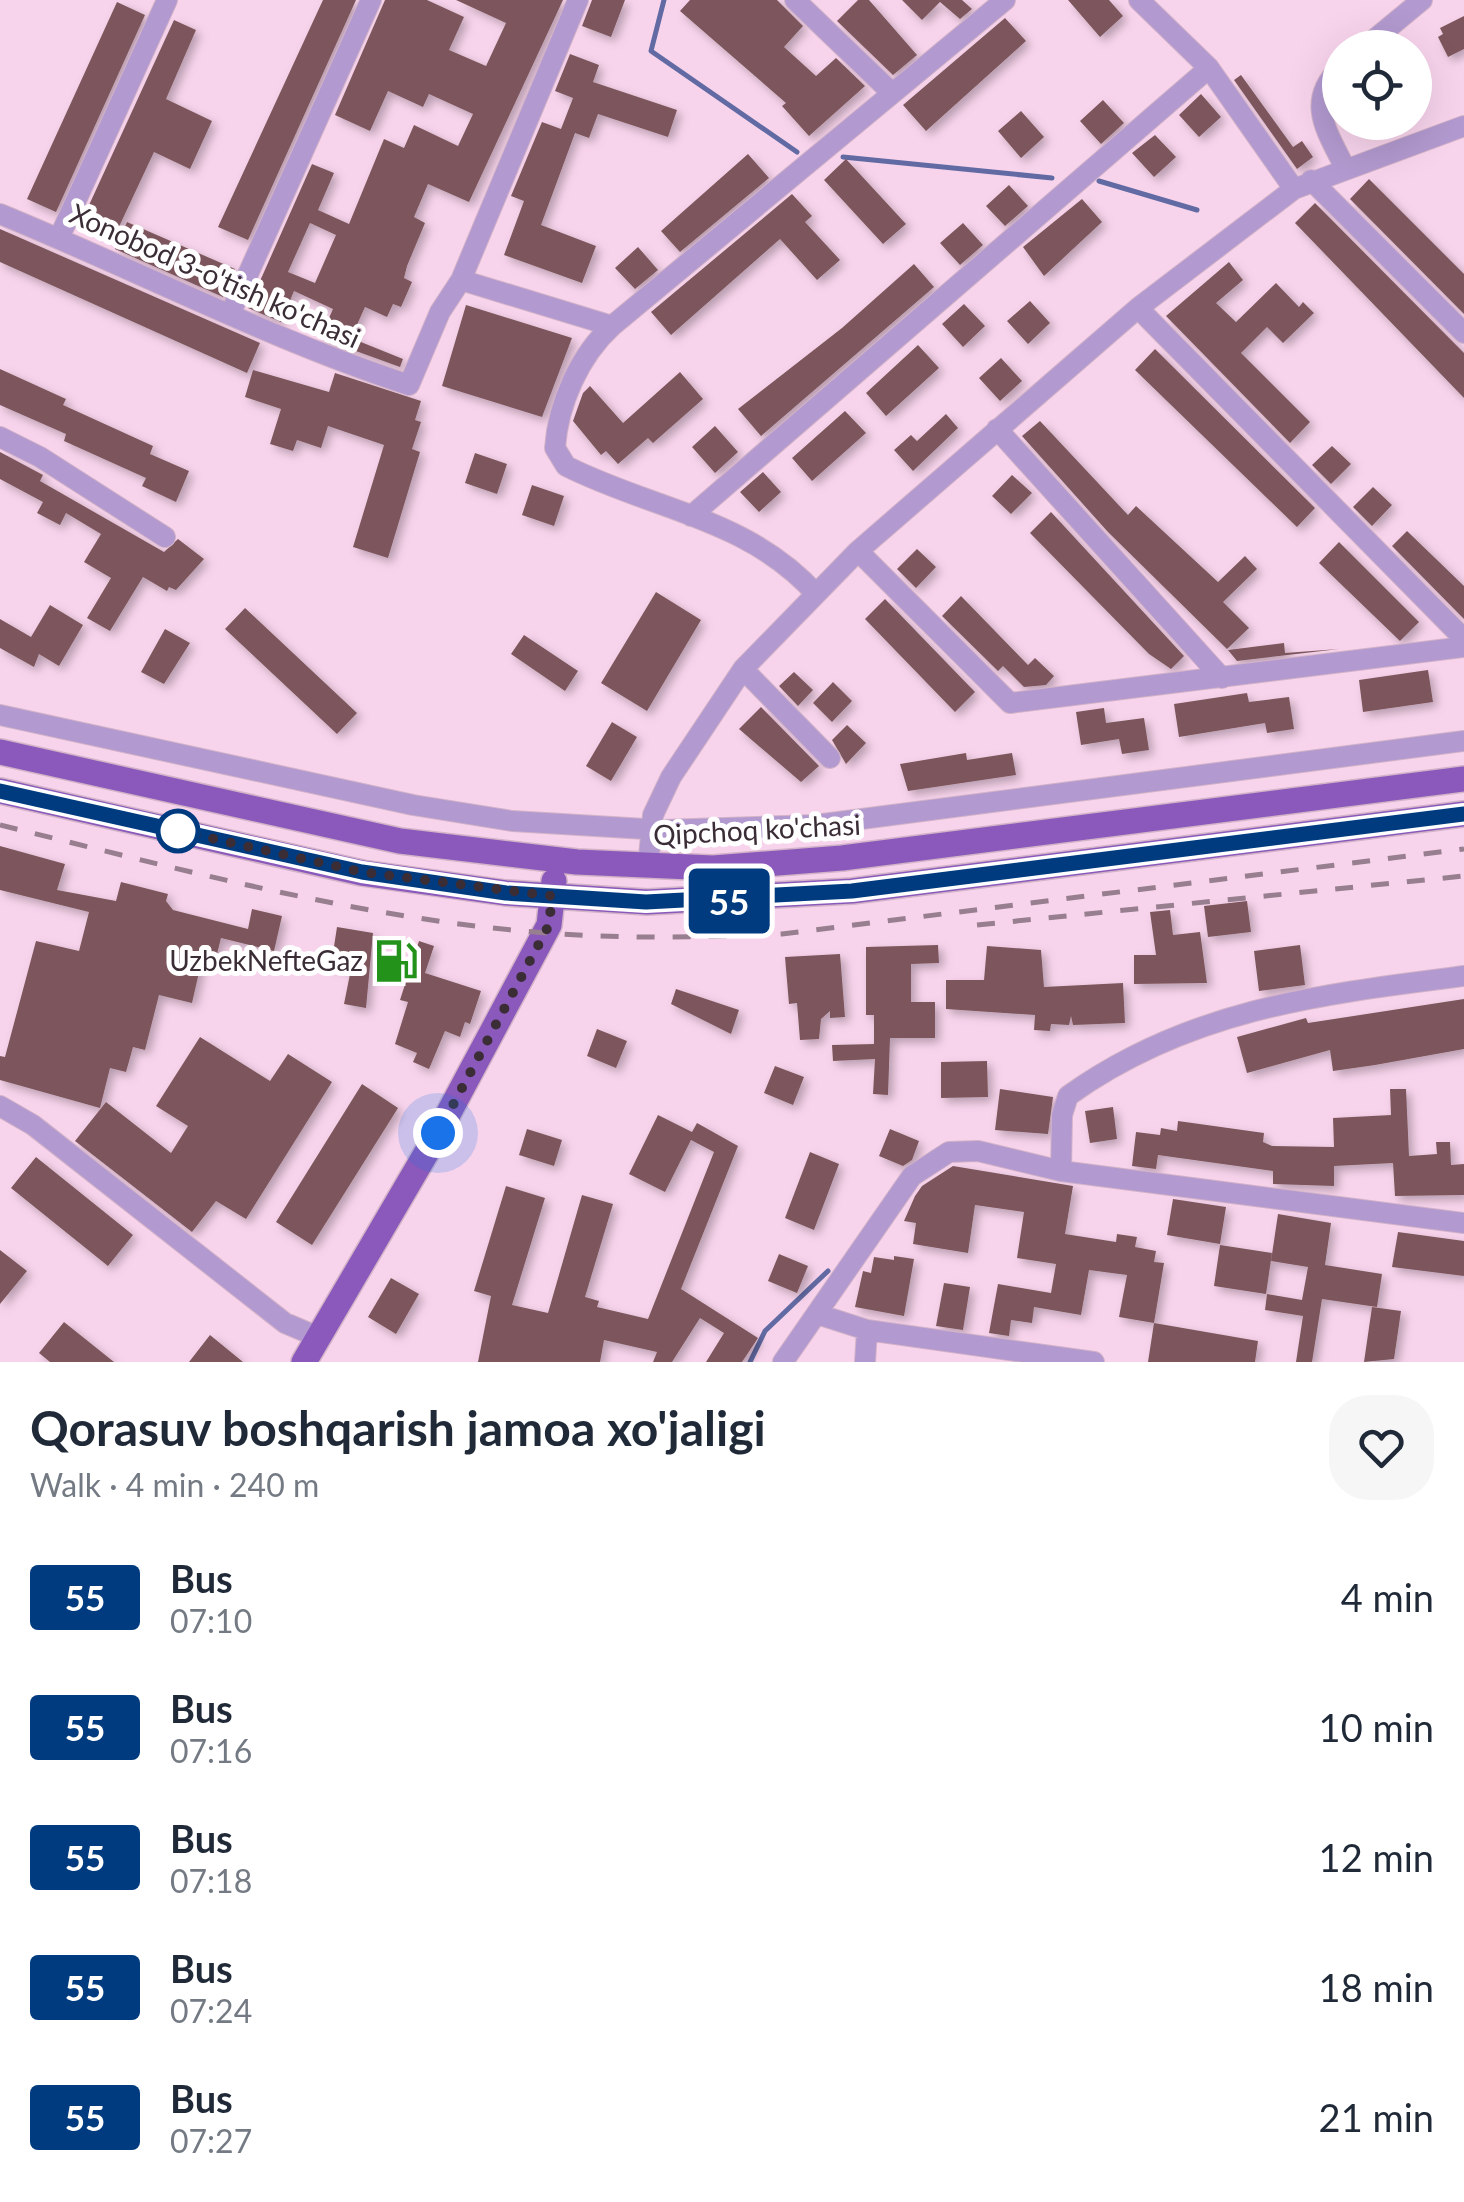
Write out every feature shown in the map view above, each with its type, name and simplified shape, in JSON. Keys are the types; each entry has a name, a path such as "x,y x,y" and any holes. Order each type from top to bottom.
{"main road":[{"name":"Qipchoq ko'chasi","path":"0,752 400,841 556,860 713,868 842,858 1464,779"},
{"path":"0,791 362,872 552,896 646,902 852,891 1464,814"},
{"path":"304,1362 549,925 556,860"},
{"path":"646,902 648,866"}],"street":[{"path":"58,238 167,0"},
{"path":"231,312 370,0"},
{"path":"578,0 461,280 612,326"},
{"path":"795,0 892,93"},
{"path":"816,594 773,552 577,471 558,458 556,438 566,400 589,347 612,326 1006,0"},
{"path":"1139,0 1209,68 1302,184 1464,333"},
{"path":"1388,0 1388,28"},
{"path":"1386,30 1422,0"},
{"path":"692,516 1209,68"},
{"path":"1322,92 1318,108 1322,117"},
{"path":"648,866 653,815 672,777 742,669 858,551 1138,308 1302,184 1464,126"},
{"path":"1332,140 1344,168"},
{"name":"Xonobod 3-o'tish ko'chasi","path":"0,214 231,312 316,355 409,385 440,312 461,280"},
{"path":"1138,308 1464,639"},
{"path":"998,430 1222,678"},
{"path":"0,437 40,457 164,537"},
{"path":"858,551 1010,703 1464,647"},
{"path":"742,669 830,758"},
{"path":"0,715 380,800 512,821 651,830 815,824 1464,741"},
{"path":"1061,1170 1062,1115 1068,1096 1158,1042 1299,997 1464,976"},
{"path":"0,1106 32,1125 285,1323 318,1337"},
{"path":"784,1362 912,1176 949,1152 978,1151 1061,1170 1464,1223"},
{"path":"817,1314 867,1330 1094,1362"},
{"path":"865,1362 867,1330"}],"building":[{"path":"323,0 356,0 248,240 218,227"},
{"path":"385,0 427,0 464,17 449,50 486,66 506,23 456,0 563,0 469,202 428,184 414,217 425,223 407,266 404,278 412,282 401,307 393,304 387,317 365,307 351,338 403,359 400,367 320,338 333,309 294,291 281,322 248,308 312,164 334,173 318,210 349,224 384,139 404,148 414,125 458,146 473,114 429,94 423,107 388,91 370,131 335,115","holes":["310,223 336,235 315,283 288,272"]},
{"path":"592,0 625,0 611,37 582,26"},
{"path":"690,0 777,0 803,26 784,47 816,76 836,58 865,86 809,136 782,106 786,103 680,11"},
{"path":"858,0 869,0 917,55 893,75 837,21"},
{"path":"902,0 962,0 972,9 960,19 940,2 922,20"},
{"path":"1068,0 1109,0 1123,16 1100,37"},
{"path":"117,2 145,15 56,212 27,199"},
{"path":"1464,16 1464,49 1448,57 1438,37 1443,34 1440,28"},
{"path":"1005,18 1026,41 926,131 903,105"},
{"path":"174,20 196,30 166,99 212,121 190,169 154,152 117,231 84,216"},
{"path":"570,54 599,65 593,82 677,110 668,137 598,114 589,138 575,133 541,225 596,246 582,283 504,255 524,201 511,196 542,122 561,129 573,98 555,91"},
{"path":"1241,75 1293,147 1302,141 1313,157 1297,169 1234,80"},
{"path":"1201,94 1221,117 1199,137 1179,115"},
{"path":"1103,100 1124,123 1101,144 1080,121"},
{"path":"1021,111 1044,137 1021,158 998,131"},
{"path":"1155,135 1176,157 1154,177 1132,153"},
{"path":"748,154 769,178 680,252 661,231"},
{"path":"846,159 906,224 883,244 824,180"},
{"path":"1369,179 1464,274 1464,314 1350,199"},
{"path":"1009,185 1028,206 1005,226 986,206"},
{"path":"792,194 812,216 805,222 840,260 817,280 780,239 671,335 651,312"},
{"path":"1082,199 1102,222 1044,276 1023,247"},
{"path":"1315,203 1464,353 1464,398 1295,223"},
{"path":"127,222 235,269 223,297 115,249"},
{"path":"963,223 983,245 960,265 940,243"},
{"path":"0,229 260,343 247,373 0,262"},
{"path":"638,247 658,270 635,289 615,268"},
{"path":"1229,262 1243,280 1216,303 1236,322 1276,283 1299,307 1303,302 1314,313 1283,343 1267,327 1241,353 1310,422 1290,443 1166,316"},
{"path":"914,264 934,287 761,436 738,409 842,328"},
{"path":"1030,301 1050,323 1028,344 1007,321"},
{"path":"964,304 985,326 963,347 942,324"},
{"path":"466,305 572,338 542,417 442,386"},
{"path":"918,345 939,368 886,416 866,393"},
{"path":"1155,349 1315,508 1297,527 1135,370"},
{"path":"1001,358 1022,381 1000,401 979,378"},
{"path":"0,369 66,399 63,405 153,446 150,454 189,471 176,502 142,486 146,478 64,441 66,434 0,405"},
{"path":"253,370 329,392 335,373 421,401 415,420 421,422 412,449 420,452 388,558 353,547 384,445 328,426 321,448 297,440 293,451 270,444 281,409 245,397"},
{"path":"680,372 703,399 653,443 648,438 618,464 606,451 601,455 573,421 583,393 590,386 623,423"},
{"path":"845,411 866,433 812,481 792,458"},
{"path":"946,414 958,428 913,471 894,450 911,435 917,441"},
{"path":"1040,421 1128,515 1136,506 1218,582 1245,556 1257,569 1223,602 1249,628 1227,649 1108,532 1022,436"},
{"path":"715,426 738,452 715,473 692,447"},
{"path":"1332,446 1351,464 1331,484 1312,465"},
{"path":"0,452 43,475 40,481 164,552 178,539 204,559 176,590 169,587 167,591 143,577 110,631 87,618 111,578 84,562 101,534 66,513 60,525 37,513 43,502 0,479"},
{"path":"475,453 507,464 497,494 465,483"},
{"path":"763,472 781,492 759,512 740,492"},
{"path":"1012,475 1032,493 1011,514 992,496"},
{"path":"532,485 564,496 554,526 522,515"},
{"path":"1373,487 1392,505 1372,526 1353,507"},
{"path":"1051,512 1184,656 1171,669 1149,654 1030,533"},
{"path":"1407,531 1464,586 1464,619 1392,546"},
{"path":"1339,542 1419,622 1400,641 1319,563"},
{"path":"917,549 936,567 916,588 897,569"},
{"path":"656,592 701,620 647,711 601,683"},
{"path":"961,596 1028,665 1035,658 1054,676 1046,685 1024,687 1003,666 998,671 942,616"},
{"path":"885,599 975,692 955,712 865,619"},
{"path":"50,605 83,625 59,666 39,654 34,667 0,648 0,619 31,637"},
{"path":"245,608 357,713 337,734 225,629"},
{"path":"165,629 190,643 164,684 141,672"},
{"path":"524,635 578,671 565,691 511,654"},
{"path":"1284,643 1285,653 1339,649 1237,661 1228,650"},
{"path":"1428,670 1433,702 1363,712 1359,680"},
{"path":"794,672 813,690 798,706 779,686"},
{"path":"833,682 852,701 832,722 813,703"},
{"path":"1247,693 1249,702 1289,697 1294,729 1267,733 1265,723 1179,737 1174,704"},
{"path":"761,707 819,766 801,782 739,729"},
{"path":"1104,708 1106,723 1144,718 1149,750 1122,754 1119,739 1081,745 1076,712"},
{"path":"612,722 637,737 611,781 586,766"},
{"path":"847,725 866,743 846,764 832,740"},
{"path":"966,753 967,760 1012,753 1016,775 908,791 900,764"},
{"path":"0,846 65,864 57,890 116,901 121,882 168,894 166,901 173,910 248,929 252,909 282,916 274,951 221,938 215,962 202,959 192,1003 159,995 145,1050 133,1047 126,1072 110,1068 100,1108 0,1080 0,1056 5,1057 36,941 79,951 89,912 0,890"},
{"path":"1247,901 1251,932 1208,937 1204,906"},
{"path":"1170,910 1173,935 1200,932 1207,983 1134,984 1134,955 1156,955 1150,912"},
{"path":"337,927 373,933 366,1008 344,1004 351,969 331,966"},
{"path":"419,941 434,946 425,973 481,991 470,1024 465,1022 460,1037 445,1031 429,1069 413,1062 417,1053 395,1044 408,1002 400,1000"},
{"path":"938,945 939,963 911,964 911,1002 935,1002 935,1038 890,1038 888,1095 873,1094 875,1059 833,1061 832,1045 874,1044 874,1015 866,1015 866,947"},
{"path":"1300,945 1305,985 1259,991 1254,951"},
{"path":"987,946 1041,950 1044,987 1123,983 1125,1023 1073,1025 1071,1016 1069,1025 1051,1024 1050,1031 1034,1030 1035,1015 946,1009 946,980 984,980"},
{"path":"840,954 845,1017 830,1018 830,1011 821,1019 819,1039 800,1040 797,1003 789,1004 785,957"},
{"path":"676,989 739,1010 731,1034 671,1004"},
{"path":"1464,999 1464,1049 1375,1065 1333,1071 1330,1050 1247,1073 1237,1037 1306,1018 1308,1023"},
{"path":"597,1029 627,1041 616,1068 587,1056"},
{"path":"200,1037 270,1081 288,1054 332,1082 246,1219 216,1201 192,1232 75,1141 106,1102 171,1153 188,1126 156,1106"},
{"path":"987,1061 988,1097 941,1098 941,1062"},
{"path":"775,1066 804,1077 793,1105 764,1093"},
{"path":"362,1084 398,1108 312,1245 276,1222"},
{"path":"1000,1089 1053,1097 1048,1134 995,1130"},
{"path":"1390,1089 1406,1089 1409,1156 1437,1154 1436,1142 1450,1142 1451,1165 1464,1164 1464,1195 1395,1196 1393,1163 1334,1166 1334,1186 1273,1184 1273,1171 1158,1155 1156,1169 1132,1166 1136,1132 1160,1135 1161,1128 1177,1131 1178,1121 1264,1133 1263,1142 1272,1146 1334,1147 1333,1118 1391,1115"},
{"path":"1113,1107 1117,1139 1090,1143 1085,1111"},
{"path":"658,1115 692,1132 697,1123 738,1146 681,1289 758,1338 742,1362 706,1362 724,1333 700,1318 672,1362 653,1362 657,1352 604,1340 600,1362 478,1362 491,1296 474,1291 506,1186 545,1198 512,1305 548,1313 582,1195 613,1204 585,1297 599,1301 597,1307 648,1319 714,1152 691,1140 665,1192 629,1174"},
{"path":"527,1129 562,1140 554,1166 519,1155"},
{"path":"890,1129 919,1141 912,1160 903,1166 879,1156"},
{"path":"810,1152 839,1164 814,1230 785,1218"},
{"path":"36,1157 133,1235 108,1266 11,1188"},
{"path":"953,1166 1073,1186 1065,1234 1116,1242 1117,1234 1137,1237 1135,1247 1156,1251 1154,1262 1164,1263 1154,1323 1119,1317 1127,1275 1089,1270 1081,1315 1034,1307 1032,1323 1011,1320 1009,1336 989,1333 998,1284 1051,1293 1056,1264 1017,1258 1024,1212 975,1205 968,1253 913,1244 916,1223 904,1221 915,1196 922,1186"},
{"path":"1173,1199 1226,1207 1220,1244 1167,1235"},
{"path":"1278,1214 1331,1223 1325,1265 1382,1274 1377,1307 1322,1299 1312,1362 1296,1362 1303,1316 1265,1310 1267,1294 1302,1300 1308,1267 1271,1261"},
{"path":"1398,1232 1464,1241 1464,1276 1392,1267"},
{"path":"1220,1245 1272,1253 1266,1294 1214,1286"},
{"path":"0,1250 27,1271 0,1304"},
{"path":"779,1254 808,1266 797,1293 768,1281"},
{"path":"894,1256 914,1259 904,1316 855,1307 863,1271 871,1273 874,1257 894,1260"},
{"path":"391,1278 419,1294 396,1334 368,1317"},
{"path":"944,1283 970,1287 963,1330 936,1326"},
{"path":"1372,1307 1401,1311 1394,1359 1364,1362"},
{"path":"64,1322 114,1362 50,1362 39,1353"},
{"path":"1154,1323 1258,1341 1255,1362 1148,1362"},
{"path":"210,1335 243,1362 189,1362"}],"waterway":[{"path":"664,0 651,51 797,152"},
{"path":"843,157 1052,178"},
{"path":"1099,181 1197,210"},
{"path":"750,1362 765,1331 828,1271"}],"railway":[{"path":"0,825 349,906 490,928 644,937 782,934 1464,849"},
{"path":"977,925 1464,876"}],"bus line":[{"name":"55","path":"0,791 362,872 506,893 646,902 716,902 852,891 1464,814"}],"place":[{"name":"UzbekNefteGaz","path":"396,961"}],"route":[{"path":"178,831 362,872 552,896 549,925 438,1133"}]}
